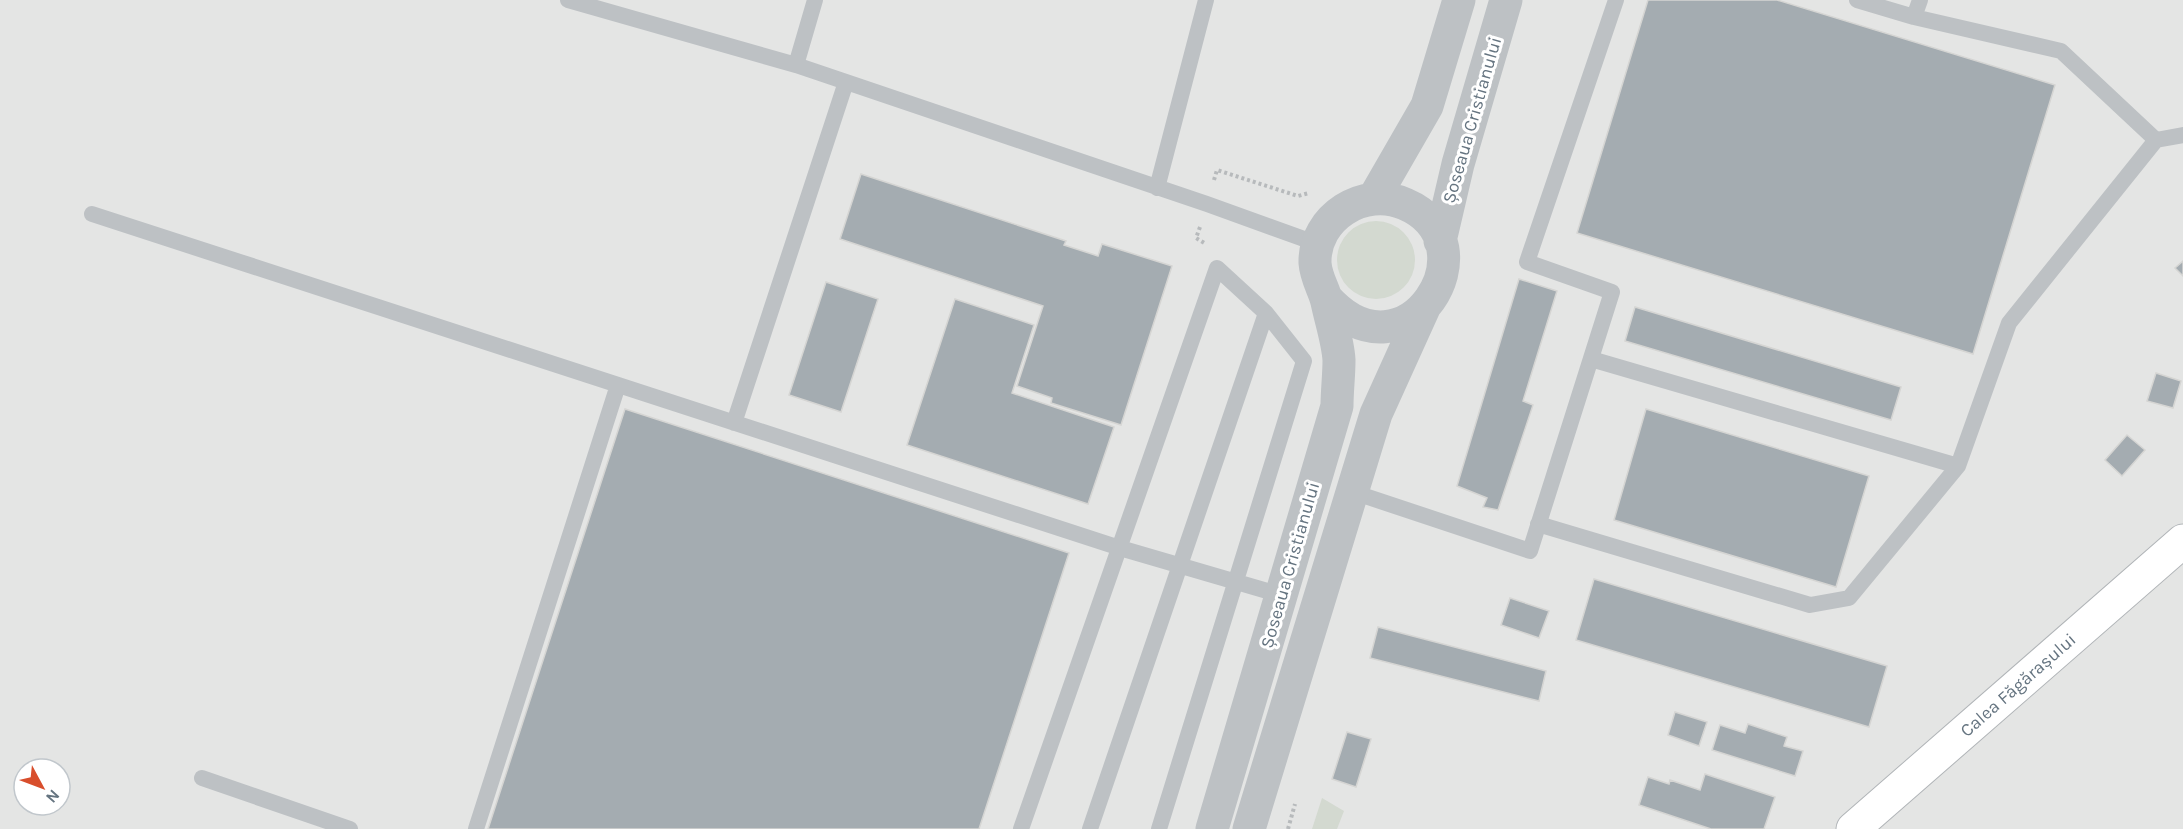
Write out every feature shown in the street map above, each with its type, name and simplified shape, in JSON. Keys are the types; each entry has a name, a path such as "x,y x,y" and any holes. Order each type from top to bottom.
{"main road":[{"name":"Calea Făgărașului","path":"1853,829 2183,541"}],"street":[{"path":"1374,198 1427,106 1459,0"},
{"name":"Șoseaua Cristianului","path":"1440,241 1458,164 1506,0"},
{"name":"Șoseaua Cristianului","path":"1212,829 1336,406 1339,358 1326,298 1318,281 1315,262 1318,244 1326,226 1339,212 1356,202 1374,198 1395,200 1415,208 1430,222 1440,241 1443,259 1442,277 1435,294 1424,308 1376,414 1249,829"},
{"name":"Șoseaua Cristianului","path":"1326,298 1339,312 1354,322 1372,326 1391,325 1409,319 1424,308"}],"lane":[{"path":"568,0 796,65 1318,244"},
{"path":"796,65 815,0"},
{"path":"1157,188 1206,0"},
{"path":"1353,492 1530,551 1611,292 1527,262 1616,0"},
{"path":"1857,0 1914,17 2061,51 2156,140"},
{"path":"1914,17 1920,0"},
{"path":"734,423 846,82"},
{"path":"1538,524 1810,605 1849,598 1958,466 2009,323 2156,140 2183,135"},
{"path":"92,214 1178,567 1281,595"},
{"path":"1021,829 1217,268 1266,313 1304,361 1159,829"},
{"path":"1090,829 1266,313"},
{"path":"1591,359 1958,466"},
{"path":"476,829 618,385"},
{"path":"202,778 351,829"}],"shaded area":[{"path":"0,0 2183,0 2183,829 0,829"},
{"path":"1376,221 1391,224 1404,232 1412,245 1415,260 1412,275 1404,288 1391,296 1376,299 1361,296 1348,288 1340,275 1337,260 1340,245 1348,232 1361,224"},
{"path":"1322,798 1344,811 1337,829 1312,829"}],"building":[{"path":"1648,0 1777,0 2055,85 1973,354 1577,233"},
{"path":"861,174 1066,241 1064,245 1098,256 1102,244 1172,266 1121,425 1051,403 1052,398 1017,386 1043,306 840,239"},
{"path":"2183,261 2183,276 2175,268"},
{"path":"1519,279 1557,291 1523,401 1533,405 1498,510 1483,507 1487,498 1457,486"},
{"path":"826,282 878,299 841,412 789,395"},
{"path":"955,299 1034,325 1012,393 1114,427 1088,504 907,445"},
{"path":"1635,307 1901,387 1891,420 1625,341"},
{"path":"2156,373 2181,381 2173,408 2147,401"},
{"path":"625,409 1069,553 979,829 488,829"},
{"path":"1646,409 1869,476 1836,587 1614,520"},
{"path":"2127,435 2145,450 2122,476 2105,460"},
{"path":"1594,579 1887,666 1869,727 1576,640"},
{"path":"1510,598 1549,611 1539,638 1501,625"},
{"path":"1378,627 1546,671 1539,701 1370,658"},
{"path":"1675,712 1707,722 1699,746 1668,735"},
{"path":"1748,724 1787,737 1784,746 1803,751 1795,776 1712,750 1720,725 1745,733"},
{"path":"1347,732 1371,739 1356,787 1332,779"},
{"path":"1705,774 1775,797 1764,829 1711,829 1639,805 1648,777 1669,784 1670,780 1700,790"}]}
